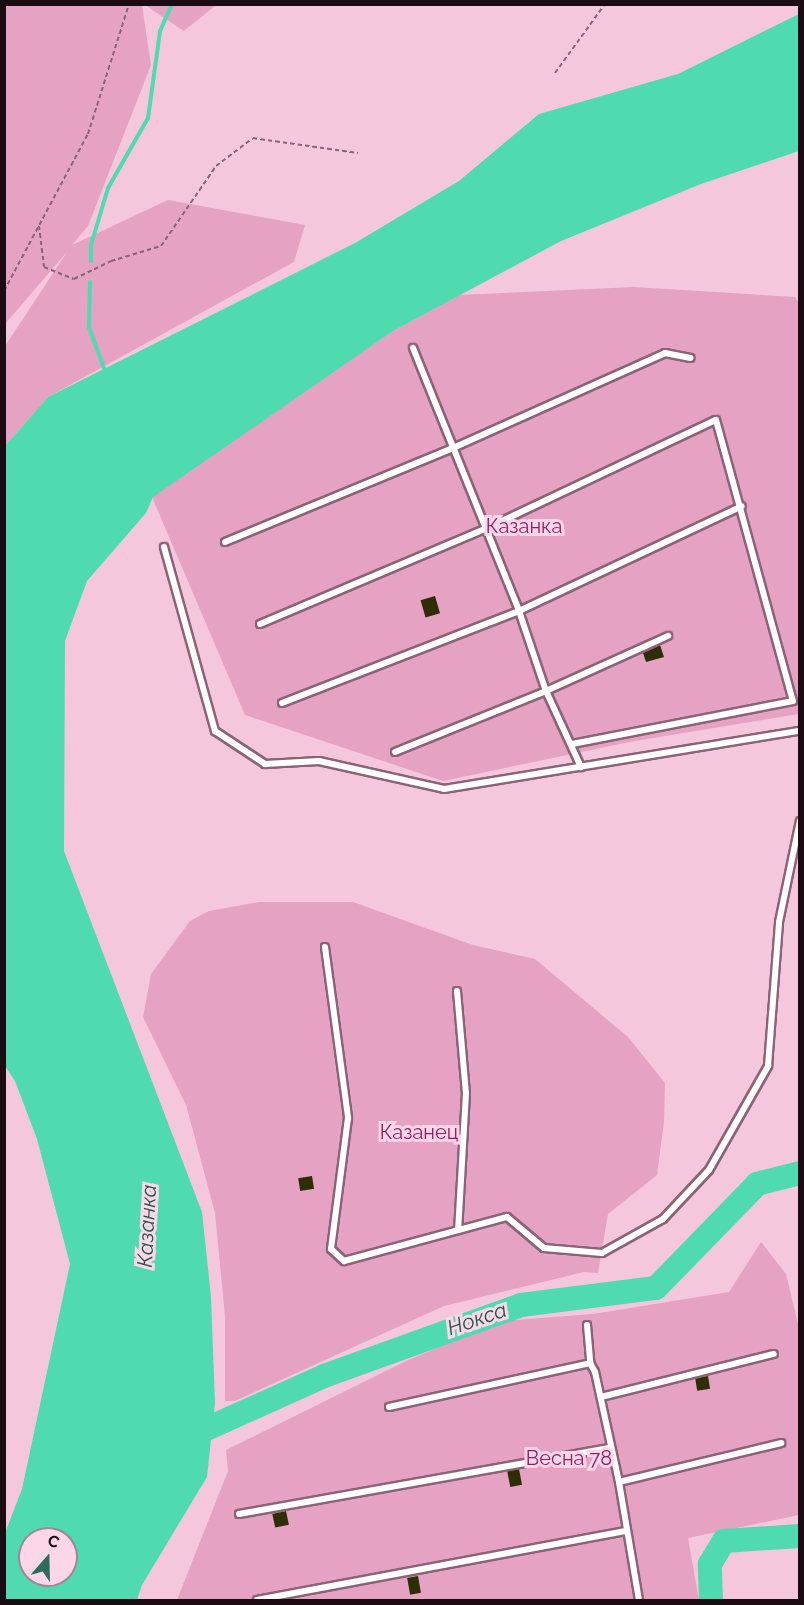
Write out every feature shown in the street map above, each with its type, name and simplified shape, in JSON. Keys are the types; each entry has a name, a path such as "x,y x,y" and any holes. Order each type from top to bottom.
{"lane":[{"path":"413,348 519,611 546,691 581,766"},
{"path":"225,542 453,448 665,353 692,358"},
{"path":"260,624 485,528 716,420 742,506 793,701 572,744"},
{"path":"282,703 519,611 742,506"},
{"path":"164,547 215,731 265,764 319,761 444,789 800,731"},
{"path":"395,752 546,691 668,636"},
{"path":"325,946 348,1118 331,1249 344,1261 507,1216 544,1248 602,1253 663,1219 709,1170 768,1066 778,922 800,821"},
{"path":"457,991 466,1093 458,1230"},
{"path":"587,1325 590,1363 601,1397 609,1448 619,1482 639,1600"},
{"path":"601,1397 774,1354"},
{"path":"389,1407 590,1363"},
{"path":"619,1482 781,1443"},
{"path":"239,1514 609,1448"},
{"path":"257,1600 627,1531"}],"path":[{"path":"4,291 88,134 129,4"},
{"path":"555,73 605,4"},
{"path":"39,226 44,267 74,279 111,261 162,246 216,166 253,138 358,153"}],"green space":[{"path":"216,4 184,31 145,5"},
{"path":"5,5 142,5 151,65 88,226 72,245 168,200 305,225 294,262 48,397 5,446 5,346 67,252 5,324"},
{"name":"Казанка","path":"634,287 795,297 800,304 799,714 629,742 443,781 245,715 152,497 393,331 460,295"},
{"name":"Казанец","path":"259,902 353,902 473,945 535,959 628,1037 665,1083 664,1122 657,1175 608,1214 598,1273 584,1272 444,1306 235,1401 225,1401 225,1316 215,1213 186,1105 143,1017 151,974 190,921 209,911"},
{"name":"Весна 78","path":"761,1242 786,1274 799,1328 799,1515 688,1538 699,1600 177,1600 228,1471 226,1450 406,1361 502,1321 593,1314 729,1292"}],"water":[{"name":"Казанка","path":"799,14 799,151 701,184 561,241 393,331 153,497 146,513 87,581 65,641 64,851 202,1212 211,1297 215,1403 207,1477 142,1585 137,1600 5,1600 5,1533 22,1489 70,1264 37,1139 15,1081 5,1066 5,446 48,397 355,243 459,181 539,114 678,74"}],"building":[{"path":"435,596 440,613 426,617 421,600"},
{"path":"660,645 664,657 646,662 643,653"},
{"path":"312,1176 314,1189 300,1191 298,1178"},
{"path":"708,1376 710,1389 697,1391 695,1378"},
{"path":"519,1469 522,1485 510,1487 507,1471"},
{"path":"286,1511 289,1525 275,1528 272,1514"},
{"path":"418,1576 421,1593 410,1595 407,1578"}],"waterway":[{"path":"91,261 91,245 108,188 148,118 160,31 172,4"},
{"path":"90,282 89,327 105,371"},
{"name":"Нокса","path":"184,1439 324,1376 521,1305 656,1288 757,1184 800,1173"},
{"name":"Нокса","path":"711,1600 710,1564 724,1541 800,1536"}]}
